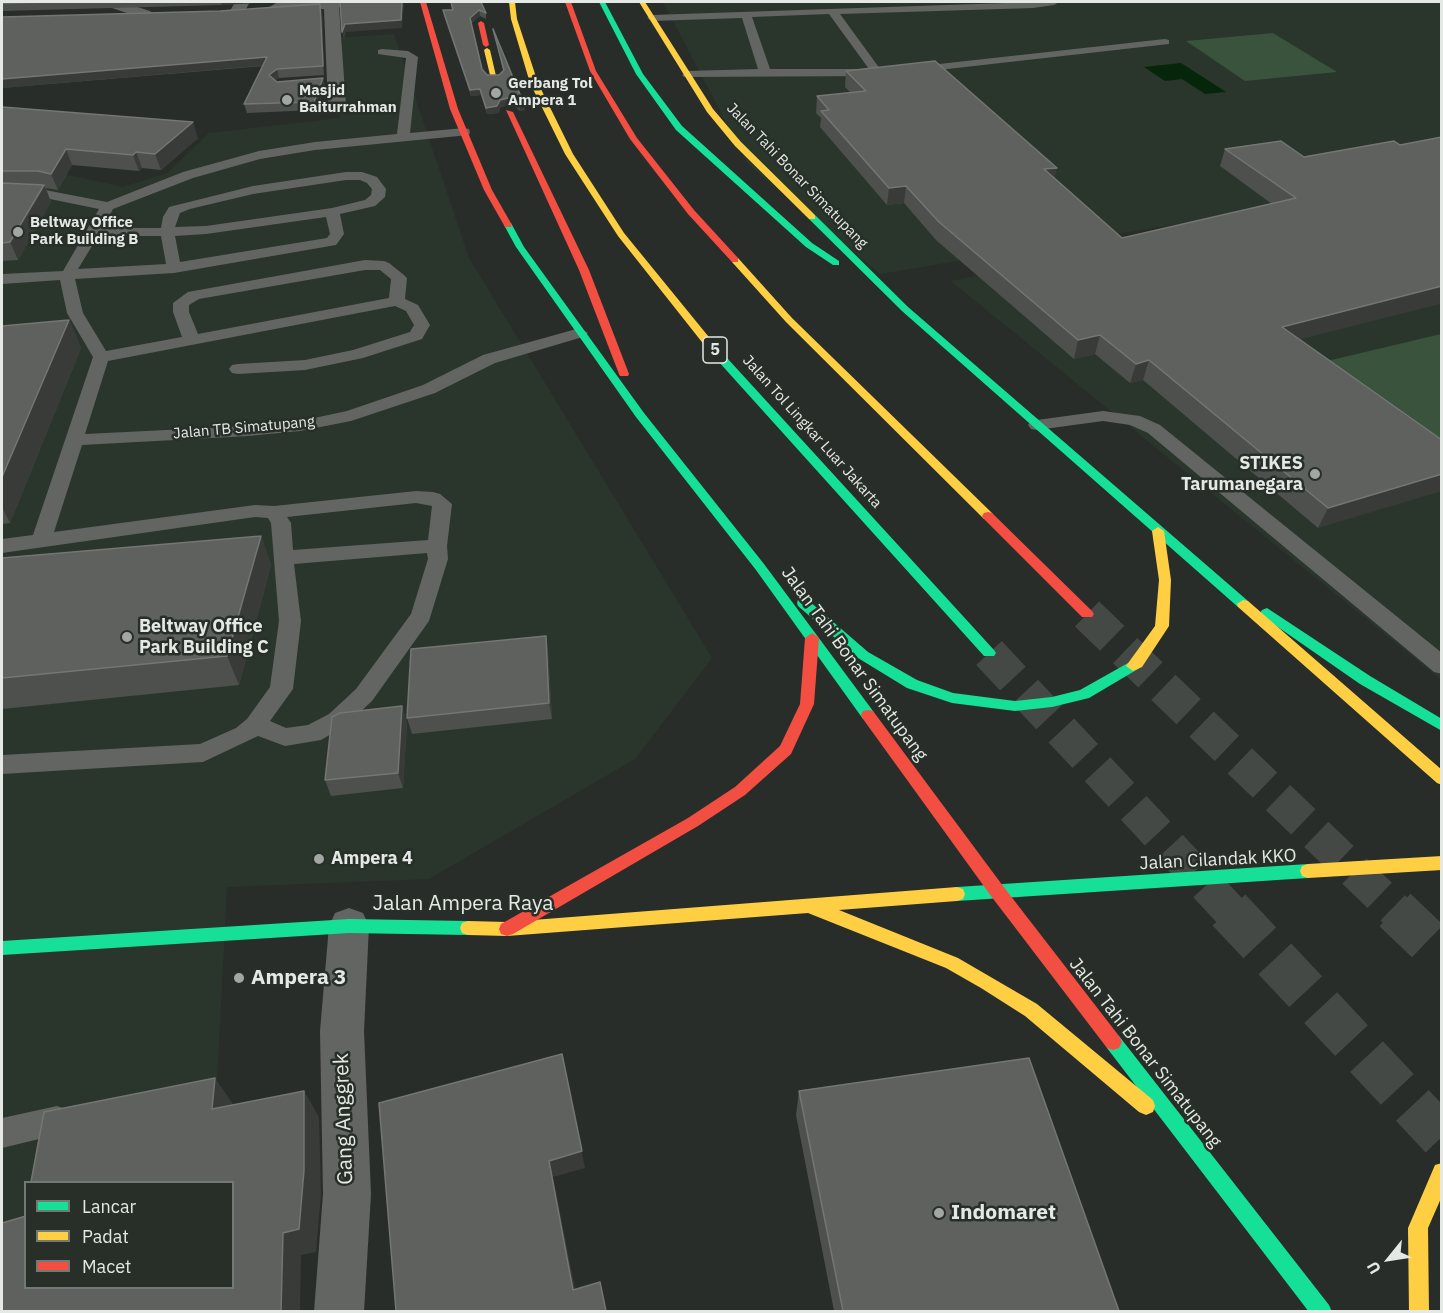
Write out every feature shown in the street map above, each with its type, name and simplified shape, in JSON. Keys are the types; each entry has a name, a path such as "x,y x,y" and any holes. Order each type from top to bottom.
{"main road":[{"name":"Jalan Tahi Bonar Simatupang","path":"423,2 454,109 488,190 520,248 640,415 760,567 997,891 1195,1148 1306,1306"},
{"name":"Jalan Tol Lingkar Luar Jakarta","path":"512,2 514,19 534,82 569,154 621,234 709,344 990,653"},
{"path":"568,2 593,71 634,139 691,212 796,328 1087,614"},
{"path":"602,2 640,74 665,111 697,146 809,245 905,309"},
{"name":"Jalan Tahi Bonar Simatupang","path":"642,2 710,110 738,144 905,309 1442,779"},
{"path":"480,16 494,75"},
{"path":"509,112 584,270 640,415"},
{"path":"760,567 863,655 912,684 952,698 1015,706 1052,702 1084,694 1137,664 1162,626 1165,580 1158,531"},
{"path":"1206,572 1365,680 1442,726"},
{"path":"507,929 693,822 740,790 786,750 807,704 812,638"},
{"name":"Jalan Cilandak KKO","path":"997,891 1442,863"},
{"name":"Jalan Ampera Raya","path":"2,948 349,926 507,929 997,891"},
{"path":"810,906 952,963 987,982 1031,1010 1195,1148"},
{"path":"1419,1311 1418,1228 1442,1172"}],"street":[{"path":"222,12 240,6 350,2"},
{"path":"331,3 330,80 337,106"},
{"path":"104,8 151,14"},
{"name":"Gang Anggrek","path":"339,1311 347,1194 342,1031 349,926"}],"lane":[{"path":"652,18 1033,5 1054,2"},
{"path":"832,11 889,72"},
{"path":"746,15 765,72"},
{"path":"688,75 765,72 889,72 1165,42"},
{"path":"382,52 408,54 412,57 403,137"},
{"path":"174,268 167,232 174,210 202,201 248,175 315,146 464,132"},
{"path":"2,193 45,194 108,206 188,175 362,176 372,180 379,189 378,197 370,203 332,212 206,230 93,232"},
{"path":"41,541 101,357 75,313 67,276 108,206"},
{"path":"2,279 174,268 331,242 337,234 332,212"},
{"path":"192,341 181,312 182,303 194,295 219,289 365,265 384,266 399,278 397,301"},
{"path":"101,357 397,301 412,308 422,325 416,335 357,354 305,365 238,369"},
{"name":"Jalan TB Simatupang","path":"74,440 258,430 300,426 351,416 429,389 489,359 580,333"},
{"path":"1037,425 1104,416 1134,420 1154,429 1442,666"},
{"path":"2,546 255,512 416,497 433,498 442,504 437,546 438,559 421,616 364,695 337,720 313,734 285,736 255,725"},
{"path":"2,765 203,753 244,734 255,725 281,689 290,621 281,523 274,512"},
{"path":"283,558 437,546"},
{"path":"2,1133 57,1121"}],"shaded area":[{"path":"663,2 1441,2 1441,680 951,281 1312,208 1182,223 880,274 748,164"},
{"path":"1273,33 1337,72 1245,81 1186,41"},
{"path":"394,34 469,258 712,658 635,759 429,879 227,887 212,1181 24,1181 25,1289 2,1311 2,168 37,168 123,187 167,173 209,133 340,118 334,38"},
{"path":"1181,63 1226,92 1205,94 1182,79 1165,81 1144,67"},
{"path":"1441,334 1441,448 1323,362"}],"building":[{"path":"2,2 57,2 2,3"},
{"path":"340,2 402,2 401,20 345,24 342,32"},
{"path":"451,2 481,2 486,13 479,10 470,18 482,69 487,75 499,75 504,70 493,29 524,104 508,98 500,100 497,106 486,108 480,89 470,90 443,10 453,10"},
{"path":"320,4 323,66 277,69 269,75 277,82 323,78 314,102 244,104 267,57 2,79 2,17 220,11"},
{"path":"935,61 1057,168 1044,169 1122,238 1296,198 1225,149 1281,141 1304,157 1394,141 1400,145 1442,137 1442,286 1282,327 1442,440 1442,474 1328,508 1149,360 1136,364 1100,335 1078,340 939,222 906,186 889,188 821,111 829,110 817,96 866,91 846,71"},
{"path":"2,107 193,122 155,154 136,152 133,155 66,149 51,174 38,171 2,171"},
{"path":"2,183 44,185 10,242 2,243"},
{"path":"69,320 2,477 2,326"},
{"name":"Beltway Office Park Building C","path":"261,536 227,656 2,678 2,558"},
{"path":"546,636 549,703 407,718 411,649"},
{"path":"402,706 398,773 325,780 332,717 340,713"},
{"path":"562,1054 582,1151 549,1161 573,1290 600,1282 606,1311 396,1311 379,1103"},
{"name":"Indomaret","path":"1029,1058 1119,1311 843,1311 799,1091"},
{"path":"215,1078 212,1109 304,1091 304,1170 299,1229 283,1233 281,1311 2,1311 2,1223 24,1217 24,1289 234,1289 234,1181 31,1181 44,1112"}],"tunnel":[{"path":"1087,614 1396,911"},
{"path":"989,653 1230,911"},
{"path":"1229,910 1442,1137"},
{"path":"1395,910 1442,955"}],"traffic: fast":[{"path":"602,2 640,74 679,128 809,245 836,263"},
{"path":"812,217 905,309 1243,604"},
{"path":"508,225 520,247 640,415 760,567 868,715"},
{"path":"713,349 989,653"},
{"path":"803,603 863,655 912,684 952,698 1015,706 1052,702 1084,694 1133,666"},
{"path":"1267,613 1365,680 1442,726"},
{"path":"957,894 1308,871"},
{"path":"2,948 349,926 468,928"},
{"path":"1113,1042 1322,1312"}],"traffic: slow":[{"path":"512,2 514,19 534,83 569,154 621,234 713,349"},
{"path":"642,2 710,110 738,144 812,217"},
{"path":"487,50 494,75"},
{"path":"735,260 789,320 988,516"},
{"path":"1133,666 1137,664 1162,626 1165,580 1158,531"},
{"path":"1243,604 1442,779"},
{"path":"1308,871 1442,863"},
{"path":"468,928 507,929 957,894"},
{"path":"810,906 952,963 987,982 1031,1010 1146,1106"},
{"path":"1419,1312 1418,1228 1442,1172"}],"traffic: jam":[{"path":"423,2 454,109 488,190 508,225"},
{"path":"568,2 593,71 634,139 691,212 735,260"},
{"path":"481,23 486,45"},
{"path":"509,112 584,270 624,374"},
{"path":"988,516 1087,614"},
{"path":"507,929 693,822 740,791 786,750 807,704 812,638"},
{"path":"868,715 997,891 1113,1042"}],"place":[{"name":"Gerbang Tol Ampera 1","path":"496,93"},
{"name":"Masjid Baiturrahman","path":"287,100"},
{"name":"Beltway Office Park Building B","path":"18,232"},
{"name":"STIKES Tarumanegara","path":"1315,474"},
{"name":"Beltway Office Park Building C","path":"127,637"},
{"name":"Ampera 4","path":"319,859"},
{"name":"Ampera 3","path":"239,978"},
{"name":"Indomaret","path":"939,1213"}]}
